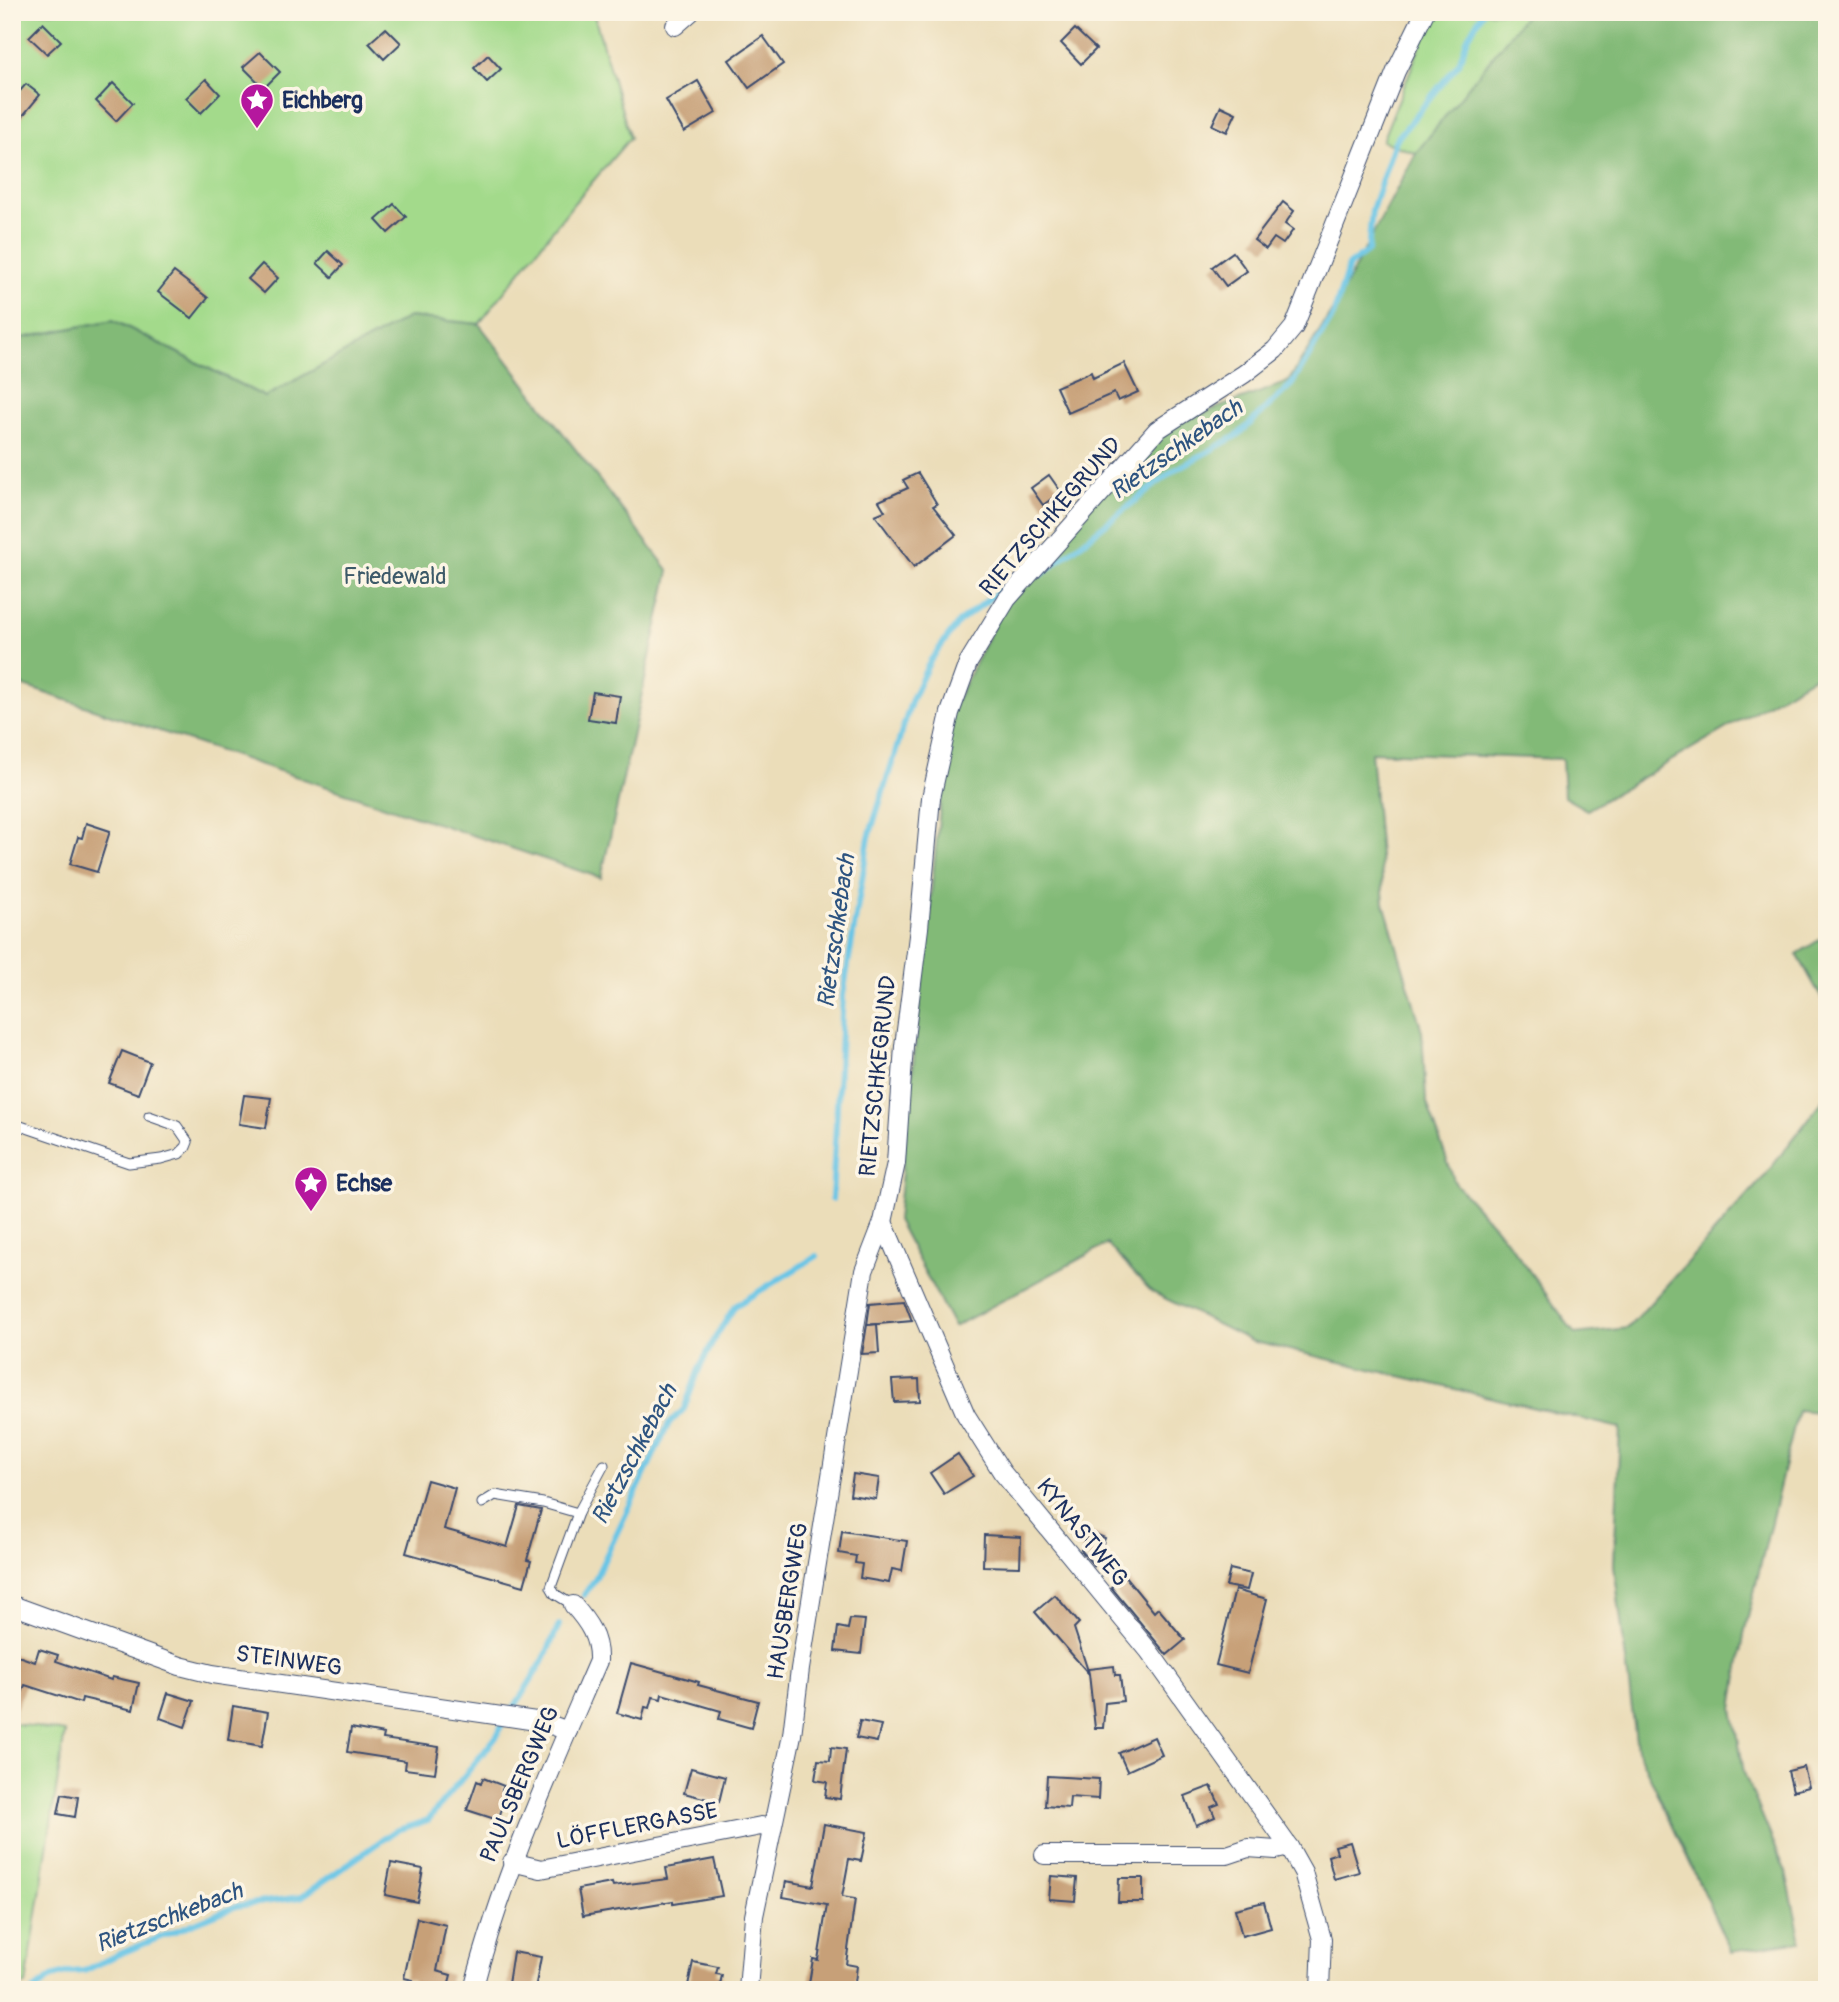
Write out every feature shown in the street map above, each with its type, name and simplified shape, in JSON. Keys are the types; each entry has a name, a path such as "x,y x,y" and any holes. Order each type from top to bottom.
{"street":[{"path":"675,26 691,12"},
{"name":"RIETZSCHKEGRUND","path":"883,1222 896,1163 904,1046 919,928 931,798 950,713 968,663 1007,598 1157,430 1244,374 1275,350 1294,327 1396,71 1425,12"},
{"name":"HAUSBERGWEG","path":"748,1990 754,1916 792,1735 800,1669 864,1271 883,1222"},
{"name":"KYNASTWEG","path":"883,1222 966,1415 1002,1472 1149,1651 1289,1847 1303,1872 1322,1939 1320,1990"},
{"name":"STEINWEG","path":"12,1605 180,1666 212,1674 543,1722 568,1731"},
{"name":"PAULSBERGWEG","path":"472,1990 488,1931 512,1862 598,1661 597,1643 587,1620 573,1605"},
{"name":"LÖFFLERGASSE","path":"512,1862 541,1869 761,1826 772,1829"},
{"path":"1044,1855 1227,1855 1248,1848 1276,1850 1289,1847"}],"lane":[{"path":"12,1123 129,1163 161,1159 178,1154 186,1147 188,1142 177,1126 149,1116"},
{"path":"573,1605 555,1594 551,1587 578,1513 604,1465"},
{"path":"482,1503 495,1495 542,1503 578,1513"}],"green space":[{"path":"12,12 593,12 630,138 575,202 479,324 409,317 265,397 113,320 12,340"},
{"path":"1434,12 1528,12 1416,153 1382,141"},
{"path":"1528,12 1827,12 1827,669 1587,810 1564,797 1562,759 1371,752 1384,903 1422,1031 1426,1100 1455,1183 1509,1243 1575,1334 1628,1328 1763,1178 1827,1095 1827,1413 1798,1410 1744,1634 1733,1709 1744,1773 1786,1872 1801,1941 1731,1952 1637,1749 1614,1565 1620,1428 1251,1341 1152,1292 1107,1244 954,1327 897,1220 950,713 1007,599 1157,430 1288,382 1333,309 1416,153"},
{"name":"Friedewald","path":"409,317 479,324 669,571 601,878 12,682 12,340 113,320 265,397"},
{"path":"1827,935 1827,1008 1797,954"},
{"path":"12,1723 65,1732 26,1985 12,1988"}],"building":[{"path":"43,23 61,41 47,54 29,37"},
{"path":"386,28 401,43 384,59 369,43"},
{"path":"1075,29 1096,49 1081,64 1061,43"},
{"path":"763,36 783,64 749,88 729,60"},
{"path":"260,52 280,72 264,88 243,67"},
{"path":"488,55 501,69 487,82 474,68"},
{"path":"206,79 220,94 201,113 186,98"},
{"path":"698,81 716,113 684,132 666,100"},
{"path":"113,83 133,103 116,121 96,101"},
{"path":"26,84 40,95 12,129 12,100"},
{"path":"1221,106 1236,113 1227,132 1212,125"},
{"path":"1283,202 1294,211 1285,224 1293,230 1283,244 1274,238 1266,249 1254,240"},
{"path":"394,204 406,217 388,233 376,220"},
{"path":"328,251 343,265 332,277 317,263"},
{"path":"1233,252 1247,271 1226,286 1212,267"},
{"path":"262,264 278,278 264,293 248,279"},
{"path":"174,272 208,298 192,318 158,292"},
{"path":"1124,363 1138,392 1118,401 1114,393 1068,413 1056,387 1091,372 1093,378"},
{"path":"918,473 937,504 933,506 956,535 914,567 875,515 885,511 879,501 908,488 903,480"},
{"path":"1049,475 1061,492 1043,505 1031,488"},
{"path":"593,692 620,696 616,723 588,719"},
{"path":"86,823 110,831 97,872 70,864 78,837 82,838"},
{"path":"122,1051 150,1062 138,1094 109,1083"},
{"path":"244,1095 271,1098 266,1128 239,1124"},
{"path":"904,1300 912,1321 867,1325 870,1303"},
{"path":"877,1324 879,1353 862,1354 867,1325"},
{"path":"919,1379 920,1401 894,1402 892,1380"},
{"path":"958,1454 973,1476 944,1494 930,1473"},
{"path":"853,1474 879,1478 876,1499 850,1495"},
{"path":"427,1480 455,1488 444,1529 507,1547 519,1506 541,1510 527,1560 531,1561 524,1586 406,1553"},
{"path":"842,1531 907,1541 902,1571 892,1569 889,1583 860,1578 862,1564 855,1563 856,1556 839,1553"},
{"path":"1088,1531 1105,1538 1094,1566 1081,1550"},
{"path":"984,1535 1021,1537 1020,1567 983,1566"},
{"path":"1230,1569 1251,1574 1247,1590 1226,1586"},
{"path":"1124,1575 1154,1612 1158,1608 1185,1640 1167,1655 1111,1587"},
{"path":"1235,1590 1267,1599 1248,1673 1216,1665"},
{"path":"1055,1595 1079,1623 1074,1628 1089,1674 1035,1612"},
{"path":"850,1619 865,1620 861,1654 835,1651 838,1627 848,1629"},
{"path":"39,1649 58,1655 56,1661 111,1680 112,1677 139,1683 133,1710 82,1698 81,1703 25,1685 14,1715 12,1714 12,1654 35,1662"},
{"path":"631,1663 758,1701 751,1728 719,1719 721,1711 662,1694 661,1699 653,1697 650,1708 645,1707 642,1720 617,1713"},
{"path":"1114,1666 1115,1675 1120,1675 1123,1701 1105,1703 1103,1728 1095,1728 1088,1669"},
{"path":"168,1693 194,1701 185,1727 160,1718"},
{"path":"233,1706 268,1712 262,1746 228,1740"},
{"path":"860,1721 881,1725 877,1742 856,1738"},
{"path":"351,1728 384,1734 383,1739 439,1747 435,1773 405,1769 406,1761 347,1752"},
{"path":"1154,1737 1162,1755 1127,1771 1119,1753"},
{"path":"831,1747 846,1749 840,1799 825,1797 827,1782 815,1780 818,1760 830,1761"},
{"path":"1804,1767 1809,1787 1793,1791 1788,1771"},
{"path":"691,1768 725,1777 719,1802 684,1793"},
{"path":"1047,1776 1099,1779 1098,1799 1070,1797 1069,1808 1045,1806"},
{"path":"483,1778 504,1786 502,1790 508,1792 498,1820 467,1810 477,1781 481,1783"},
{"path":"1211,1786 1219,1804 1211,1807 1215,1817 1196,1825 1185,1796"},
{"path":"62,1794 78,1797 75,1817 58,1814"},
{"path":"824,1824 867,1832 861,1861 849,1859 842,1897 855,1899 846,1964 857,1966 854,1990 808,1990 813,1959 818,1960 827,1905 783,1897 786,1881 813,1886"},
{"path":"1350,1842 1359,1872 1334,1879 1328,1856 1337,1853 1335,1846"},
{"path":"714,1859 722,1896 583,1916 578,1889 612,1883 613,1886 668,1879 666,1868"},
{"path":"391,1863 423,1869 417,1902 385,1895"},
{"path":"1051,1876 1077,1878 1075,1901 1049,1899"},
{"path":"1119,1878 1143,1878 1143,1902 1118,1902"},
{"path":"1264,1902 1271,1928 1242,1936 1235,1909"},
{"path":"417,1918 446,1925 437,1971 451,1975 447,1990 411,1990 413,1980 404,1978"},
{"path":"513,1952 541,1957 535,1989 508,1984"},
{"path":"693,1962 718,1967 716,1974 722,1975 719,1990 687,1990"}],"waterway":[{"name":"Rietzschkebach","path":"1042,574 1173,471 1238,435 1292,384 1333,316 1349,265 1368,251 1372,210 1395,141 1459,63 1468,37 1483,12"},
{"name":"Rietzschkebach","path":"832,1199 843,995 869,837 912,699 930,661 959,622 1007,585"},
{"name":"Rietzschkebach","path":"584,1595 595,1579 668,1425 684,1409 699,1369 735,1306 817,1256"},
{"name":"Rietzschkebach","path":"512,1711 544,1659 559,1625"},
{"name":"Rietzschkebach","path":"34,1990 52,1977 84,1971 236,1906 301,1897 395,1831 428,1820 497,1736 503,1722"}],"place":[{"name":"Eichberg","path":"257,130"},
{"name":"Echse","path":"311,1213"}]}
